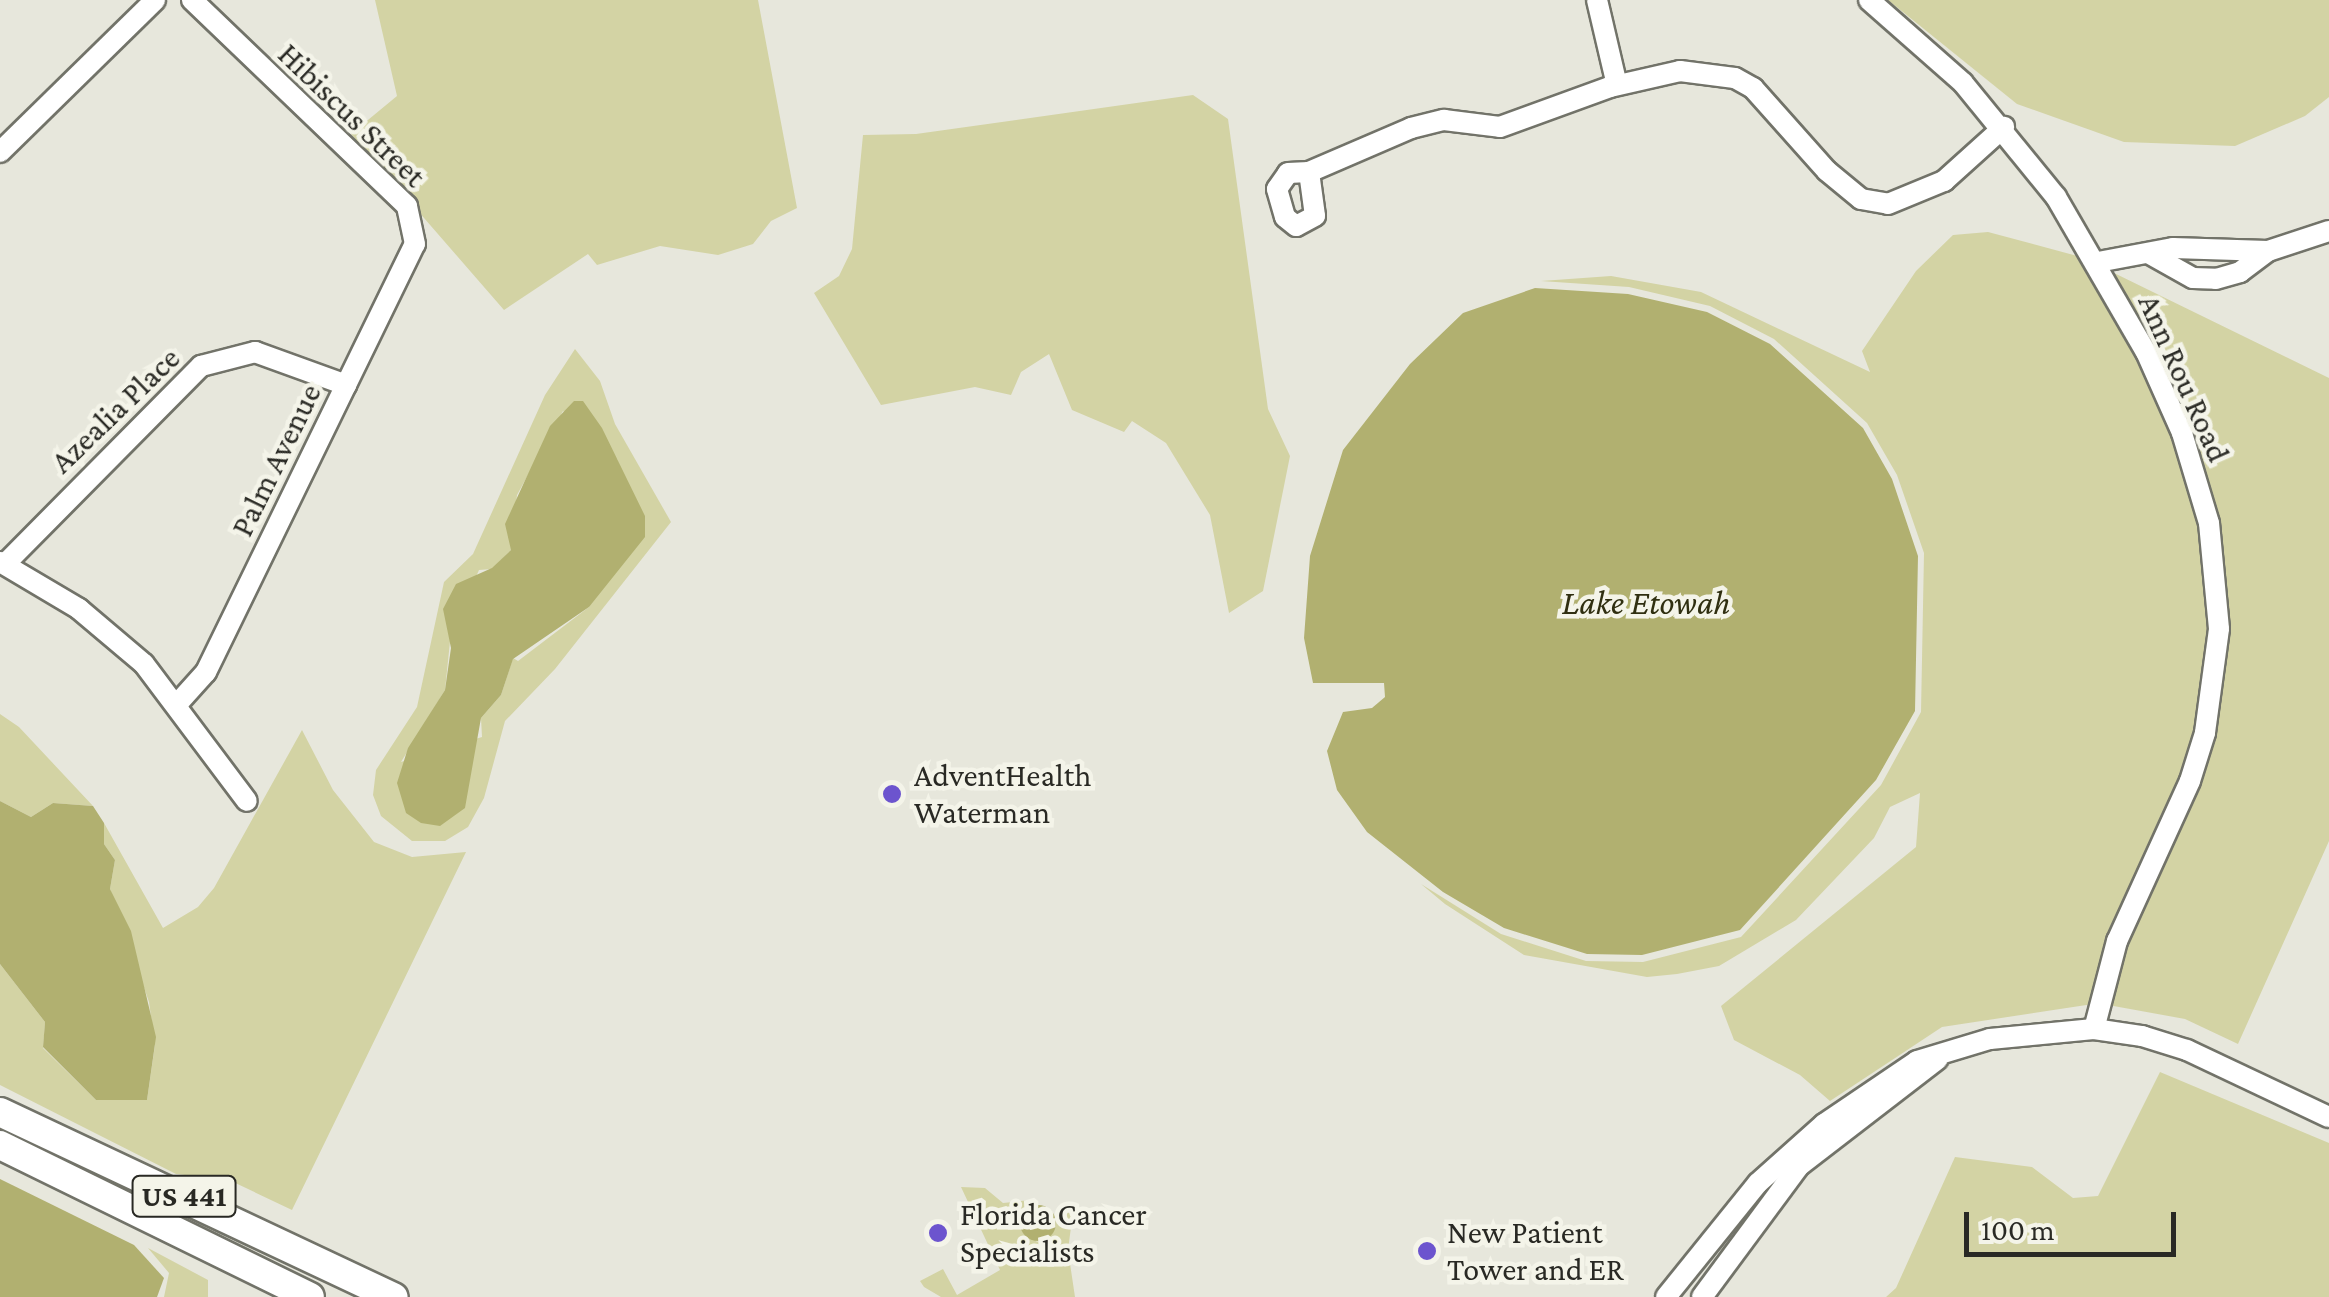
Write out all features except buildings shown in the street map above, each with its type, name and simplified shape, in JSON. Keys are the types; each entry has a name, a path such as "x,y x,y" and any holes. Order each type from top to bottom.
{"main road":[{"name":"US 441","path":"0,1112 362,1290 394,1297"},
{"name":"US 441","path":"0,1145 310,1297"}],"street":[{"path":"0,152 155,0"},
{"name":"Hibiscus Street","path":"192,0 407,206 415,237"},
{"path":"1597,0 1617,86"},
{"name":"Ann Rou Road","path":"1869,0 2004,128 2098,262 2146,352 2194,469 2216,571 2219,628 2204,734 2190,781 2130,906 2094,1029"},
{"path":"1308,172 1412,128 1444,120 1500,127 1617,86 1680,71 1735,78 1777,111 1826,172 1862,198 1888,204 1944,181 2004,128"},
{"path":"2098,262 2174,248 2268,250 2328,234"},
{"name":"Palm Avenue","path":"179,702 206,672 415,237"},
{"path":"2150,254 2193,278 2230,275 2268,250"},
{"path":"2226,252 2230,275"},
{"name":"Azealia Place","path":"3,563 201,366 255,352 346,384"},
{"path":"3,563 114,636 179,702 247,801"},
{"path":"1666,1297 1788,1154 1868,1092 1917,1062 1990,1039 2094,1029 2187,1050 2329,1117"},
{"path":"1702,1297 1798,1166 1939,1058"}],"green space":[{"path":"375,0 758,0 797,208 771,221 753,244 718,255 660,246 597,265 588,254 504,310 351,134 397,96"},
{"path":"1888,0 2329,0 2329,97 2305,116 2235,146 2124,142 2017,104"},
{"path":"1193,95 1228,119 1268,409 1290,456 1263,591 1229,613 1210,515 1166,443 1132,421 1124,432 1072,410 1049,354 1021,372 1011,395 975,387 881,405 814,293 839,276 852,249 863,135 916,134"},
{"path":"1988,232 2081,257 2139,356 2175,437 2202,526 2211,629 2197,732 2093,1004 1942,1027 1830,1101 1800,1075 1734,1040 1721,1006 1916,847 1920,793 1890,807 1874,838 1796,920 1719,966 1677,974 1647,977 1524,955 1421,884 1501,934 1586,961 1643,962 1741,937 1881,785 1921,712 1924,553 1897,475 1867,423 1774,339 1710,306 1629,287 1541,281 1611,276 1701,292 1870,372 1862,351 1916,271 1953,235"},
{"path":"2112,272 2329,378 2329,841 2238,1044 2185,1019 2108,1005 2124,943 2165,854 2226,627 2216,520 2153,348"},
{"path":"575,349 600,381 615,424 671,522 555,669 505,721 484,798 468,827 445,841 412,841 381,816 373,795 376,770 417,707 444,582 473,554 545,395","holes":["563,411 617,459 628,486 589,607 518,661 513,658 501,695 481,718 482,737 401,762 445,690 451,632 479,570 492,569 511,550 517,495"]},
{"path":"0,714 19,727 93,806 53,803 31,817 0,801"},
{"path":"302,730 333,790 374,842 412,857 466,852 292,1210 229,1180 176,1174 0,1085 0,964 45,1022 43,1048 96,1100 147,1100 155,1045 149,1002 110,889 115,860 104,844 104,823 163,928 198,907 214,888"},
{"path":"2160,1072 2329,1143 2329,1297 1886,1297 1896,1288 1955,1157 2032,1167 2073,1198 2098,1196"},
{"path":"961,1187 985,1188 1003,1203 1031,1200 1034,1207 1021,1223 1037,1242 1054,1230 1053,1216 1073,1212 1068,1250 1075,1297 941,1297 924,1287 920,1281 943,1269 957,1295 1000,1270"},
{"path":"148,1248 208,1280 208,1297 164,1297 169,1273"}],"water":[{"name":"Lake Etowah","path":"1535,288 1628,294 1707,312 1770,344 1863,428 1892,479 1918,556 1915,711 1876,780 1740,930 1642,955 1587,954 1504,928 1443,892 1367,832 1337,790 1327,751 1343,712 1372,708 1385,697 1384,683 1313,683 1304,638 1310,556 1343,450 1410,364 1463,313"},
{"path":"574,401 583,401 602,428 645,516 645,537 589,607 513,659 501,695 481,718 465,808 440,826 421,823 406,813 397,783 408,748 445,690 451,648 443,609 456,584 492,568 511,550 505,524 550,426"},
{"path":"0,801 31,817 53,803 93,806 104,823 104,844 115,860 110,889 131,931 156,1037 147,1100 96,1100 43,1047 45,1022 0,964"},
{"path":"0,1179 134,1245 164,1278 157,1297 0,1297"},
{"path":"1038,1205 1051,1210 1056,1223 1051,1236 1038,1241 1025,1236 1020,1223 1025,1210"}],"place":[{"name":"AdventHealth Waterman","path":"892,794"},
{"name":"Florida Cancer Specialists","path":"938,1233"},
{"name":"New Patient Tower and ER","path":"1427,1251"}]}
